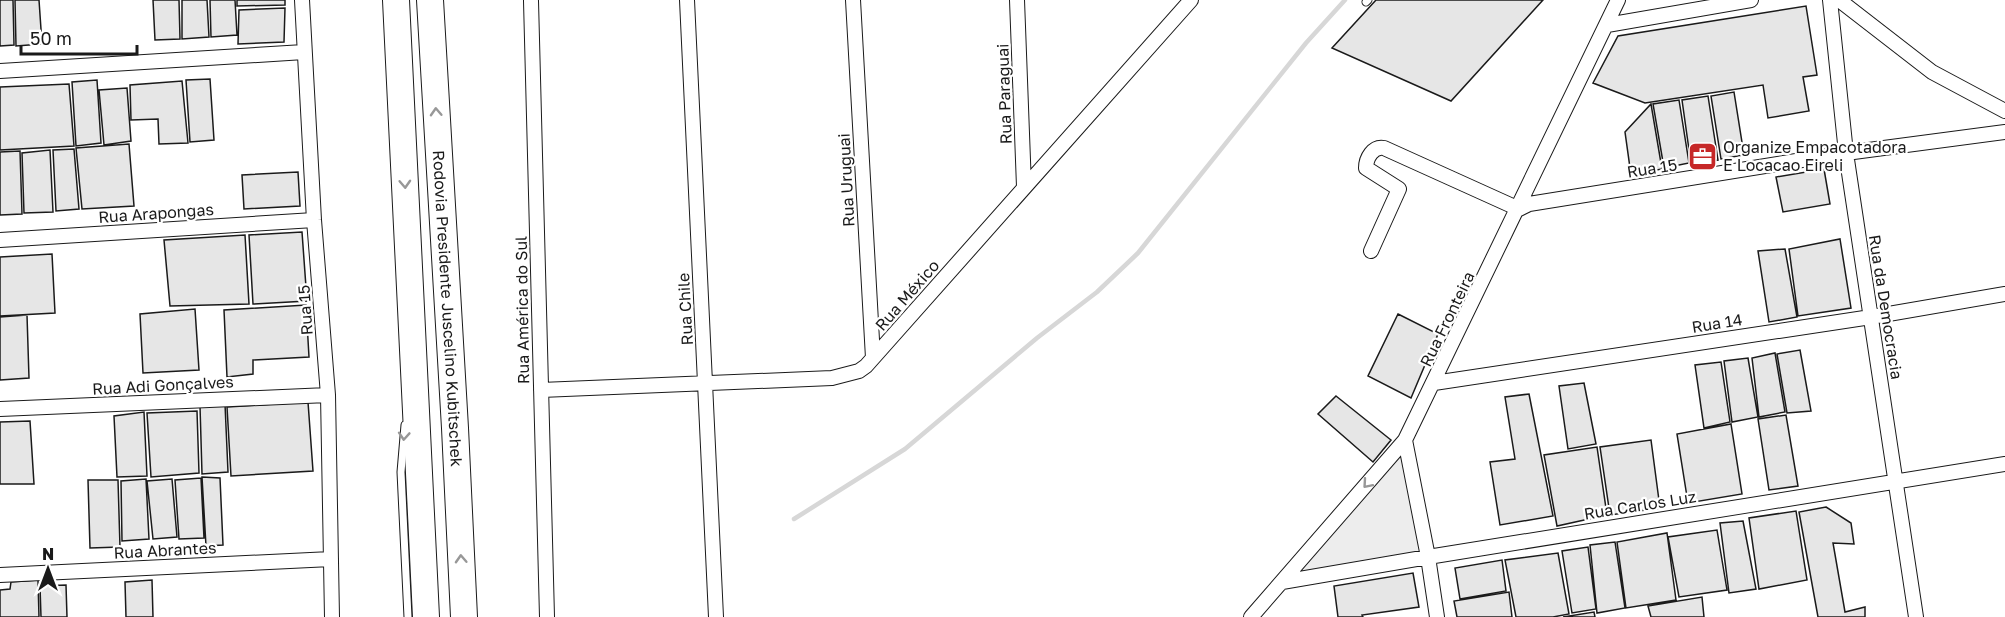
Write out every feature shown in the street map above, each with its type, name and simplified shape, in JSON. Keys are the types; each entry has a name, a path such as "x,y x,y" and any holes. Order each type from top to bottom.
{"highway":[{"path":"396,0 426,617"},
{"name":"Rodovia Presidente Juscelino Kubitschek","path":"430,0 464,617"}],"street":[{"name":"Rua 15","path":"302,0 328,395 332,617"},
{"name":"Rua Chile","path":"687,0 716,617"},
{"name":"Rua Uruguai","path":"853,0 873,358"},
{"name":"Rua Paraguai","path":"1017,0 1024,187"},
{"name":"Rua México","path":"541,390 832,378 859,371 1024,187 1180,6 1191,0"},
{"name":"Rua Fronteira","path":"1251,617 1405,440 1519,209 1618,0"},
{"path":"1608,25 1751,0"},
{"name":"Rua da Democracia","path":"1830,0 1846,153 1916,617"},
{"path":"1839,0 1932,72 2005,111"},
{"name":"Rua América do Sul","path":"531,1 547,617"},
{"path":"0,71 304,52"},
{"name":"Rua 15","path":"1519,209 1529,204 1846,153 2005,132"},
{"path":"1371,251 1398,189 1366,168 1369,157 1377,147 1384,148 1519,209"},
{"name":"Rua Arapongas","path":"0,240 315,220"},
{"name":"Rua 14","path":"1434,383 1871,317 2005,294"},
{"name":"Rua Adi Gonçalves","path":"0,409 328,395"},
{"path":"1405,440 1428,556 1437,617"},
{"name":"Rua Carlos Luz","path":"1282,582 1428,556 2005,464"},
{"name":"Rua Abrantes","path":"0,575 331,559"}],"lane":[{"path":"407,411 414,378"},
{"path":"405,422 401,472 408,617"}],"shaded area":[{"path":"1405,440 1428,557 1282,582"}],"building":[{"path":"0,0 13,0 14,45 0,46"},
{"path":"15,0 39,0 42,44 16,46"},
{"path":"153,0 179,0 180,39 155,40"},
{"path":"182,0 207,0 209,37 182,39"},
{"path":"210,0 235,0 237,35 211,37"},
{"path":"237,0 285,0 285,5 237,6"},
{"path":"1376,0 1543,0 1451,101 1332,48"},
{"path":"1806,6 1817,75 1803,77 1809,111 1768,118 1763,85 1645,103 1593,83 1618,36"},
{"path":"285,8 284,42 238,44 239,10"},
{"path":"210,79 214,140 190,142 186,80"},
{"path":"97,80 101,143 76,146 72,82"},
{"path":"182,81 188,143 159,144 158,119 131,120 130,85"},
{"path":"69,84 74,146 0,150 0,87"},
{"path":"127,88 131,141 104,145 99,90"},
{"path":"1734,92 1744,155 1721,159 1711,96"},
{"path":"1708,96 1718,160 1691,164 1682,100"},
{"path":"1679,100 1689,163 1664,168 1653,104"},
{"path":"1651,104 1662,169 1631,175 1625,132"},
{"path":"129,144 134,206 82,209 76,148"},
{"path":"74,149 79,209 56,211 53,150"},
{"path":"50,150 53,212 24,213 22,153"},
{"path":"20,151 22,214 0,215 0,152"},
{"path":"1824,169 1830,204 1783,212 1776,177"},
{"path":"298,172 300,206 244,209 242,175"},
{"path":"302,232 307,301 253,304 249,235"},
{"path":"245,235 249,304 170,306 164,240"},
{"path":"1840,239 1851,308 1798,316 1789,249"},
{"path":"1785,249 1797,317 1769,322 1758,251"},
{"path":"52,254 55,313 0,316 0,257"},
{"path":"306,305 309,357 253,360 253,374 227,377 224,310"},
{"path":"195,309 199,370 143,373 140,314"},
{"path":"1398,314 1438,334 1411,398 1368,376"},
{"path":"27,315 29,378 0,380 0,317"},
{"path":"1800,350 1811,411 1787,413 1777,354"},
{"path":"1775,353 1785,412 1759,417 1752,358"},
{"path":"1748,358 1758,417 1732,422 1724,361"},
{"path":"1721,362 1730,422 1704,428 1695,365"},
{"path":"1584,383 1596,444 1568,449 1559,386"},
{"path":"1529,394 1553,516 1500,525 1490,462 1515,459 1505,397"},
{"path":"1336,396 1391,440 1373,462 1318,414"},
{"path":"308,402 313,471 231,476 227,407"},
{"path":"225,404 228,472 202,474 200,406"},
{"path":"197,411 199,473 151,477 147,413"},
{"path":"144,412 147,476 117,477 114,416"},
{"path":"1786,415 1798,486 1769,490 1758,419"},
{"path":"30,421 34,484 0,484 0,422"},
{"path":"1731,424 1742,494 1688,503 1677,434"},
{"path":"1651,440 1660,508 1610,515 1600,447"},
{"path":"1597,447 1607,515 1557,526 1544,455"},
{"path":"202,477 220,478 223,545 206,546"},
{"path":"201,478 204,538 179,539 175,480"},
{"path":"146,479 149,539 122,541 121,481"},
{"path":"172,479 177,537 153,539 147,481"},
{"path":"88,480 118,480 120,547 90,548"},
{"path":"1826,507 1851,523 1854,544 1833,543 1845,612 1865,607 1865,617 1818,617 1799,512"},
{"path":"1796,511 1807,580 1759,589 1749,518"},
{"path":"1743,521 1756,589 1729,593 1720,523"},
{"path":"1717,530 1727,590 1679,597 1668,537"},
{"path":"1667,533 1676,600 1626,608 1617,542"},
{"path":"1615,542 1625,608 1597,613 1590,545"},
{"path":"1588,547 1596,609 1572,613 1562,551"},
{"path":"1558,553 1569,614 1553,617 1516,617 1505,560"},
{"path":"1502,560 1506,591 1460,599 1455,568"},
{"path":"1413,573 1419,607 1362,615 1363,617 1338,617 1334,586"},
{"path":"38,580 39,617 0,617 0,590 10,589 11,582"},
{"path":"152,580 153,617 126,617 125,582"},
{"path":"66,585 67,617 41,617 40,586"},
{"path":"1509,592 1512,617 1457,617 1454,601"},
{"path":"1702,597 1704,617 1651,617 1648,606"},
{"path":"1594,612 1595,617 1563,617"}],"waterway":[{"path":"794,519 905,449 1037,338 1097,292 1138,253 1306,43 1345,0"}],"place":[{"name":"Organize Empacotadora E Locacao Eireli","path":"1702,156"}]}
